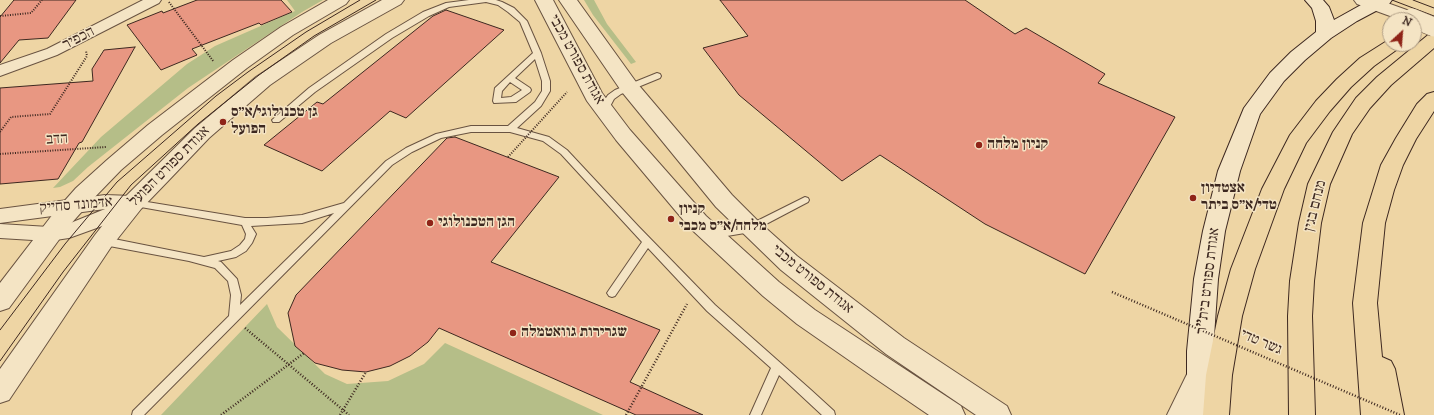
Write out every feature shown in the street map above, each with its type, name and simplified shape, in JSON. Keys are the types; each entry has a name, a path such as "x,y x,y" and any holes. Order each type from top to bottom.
{"highway":[{"path":"1422,24 1434,22"},
{"name":"מנחם בגין","path":"1302,415 1300,316 1302,281 1310,223 1319,184 1343,132 1363,103 1384,81 1434,39"},
{"path":"1216,415 1219,375 1230,316 1243,269 1273,189 1297,140 1324,106 1344,83 1382,52"},
{"path":"1374,415 1365,303 1374,222 1392,165 1406,138 1424,110 1434,99"},
{"path":"1366,289 1391,415"}],"street":[{"name":"הכפיר","path":"0,71 52,52 154,0"},
{"path":"0,301 49,234 74,204 114,165 220,79 287,31 340,0"},
{"name":"אגודת ספורט הפועל","path":"0,391 103,241 133,203 202,133 263,81 325,39 396,0"},
{"name":"אגודת ספורט מכבי","path":"544,0 587,84 604,110 623,135 698,222 771,289 806,317 881,369 952,415"},
{"name":"אגודת ספורט מכבי","path":"568,0 630,87 724,200 751,228 789,263 895,346 998,415"},
{"path":"1314,0 1320,7 1325,21 1325,34"},
{"path":"1373,1 1391,12"},
{"name":"אגודת ספורט בית\"ר","path":"1200,415 1199,376 1206,279 1214,230 1229,171 1251,112 1277,77 1298,56 1325,34 1373,1"},
{"path":"1422,26 1434,27"},
{"name":"אדמונד סחייק","path":"0,216 74,204 112,202 133,203"},
{"name":"אדמונד סחייק","path":"0,231 49,234 69,231 84,226 133,203"},
{"path":"1180,415 1199,376"}],"lane":[{"path":"276,120 331,76 389,36 426,14 448,5 485,0 500,3 523,21 537,53 546,81 546,90 538,104 510,129"},
{"path":"510,78 537,53"},
{"path":"604,110 611,97 630,87 657,76"},
{"path":"137,415 238,322 346,206 389,163 415,147 439,136 471,129 510,129 531,134 546,140 564,152 647,242 711,308 830,415"},
{"path":"698,222 714,229 727,232 751,228 805,200"},
{"path":"133,203 244,222 302,219 346,206"},
{"path":"205,260 222,258 243,248 249,240 251,234 244,222"},
{"path":"103,241 205,260 218,265 232,279 236,295 238,322"},
{"path":"612,292 647,242"},
{"path":"755,415 777,367"}],"path":[{"path":"0,16 31,13 42,0"},
{"path":"168,0 215,63"},
{"path":"0,132 11,118 50,114 88,56 82,37"},
{"path":"508,157 566,92"},
{"name":"הדב","path":"0,154 108,147"},
{"path":"626,415 694,291"},
{"name":"גשר טדי","path":"1112,292 1400,415"},
{"path":"238,322 349,415"},
{"path":"221,415 304,353"},
{"path":"340,415 342,409 366,372"}],"green space":[{"path":"287,0 323,0 302,12 188,88 88,167 73,181 60,187 53,188 101,137 187,64 215,46 295,11"},
{"path":"584,0 594,0 607,24 636,62 631,64 593,15"},
{"path":"267,304 277,327 325,374 347,384 388,381 424,364 445,343 603,415 161,415"}],"building":[{"path":"14,0 76,0 48,38 19,40 0,63 0,17"},
{"path":"197,0 281,0 292,12 261,25 259,23 192,49 197,55 161,70 127,25 162,11 163,13"},
{"name":"קניון מלחה","path":"720,0 965,0 1015,34 1026,28 1105,74 1098,83 1175,117 1085,274 985,224 880,155 842,181 739,95 703,48 748,36"},
{"path":"446,10 504,30 406,118 390,111 322,171 264,145 317,102 323,104 433,16"},
{"path":"135,47 82,142 79,143 58,179 0,184 0,88 93,81 92,69 104,50"},
{"path":"455,137 559,177 491,262 660,330 630,382 703,415 636,415 439,328 428,342 410,356 390,366 366,372 342,370 315,363 295,346 288,313 296,295 447,138"}],"tram line":[{"path":"0,330 65,244 117,182 216,96 248,72 306,32 360,0"},
{"path":"0,361 63,272 131,185 198,124 259,75 314,36 376,0"},
{"path":"1392,0 1434,16"},
{"path":"1413,0 1434,8"}],"place":[{"name":"גן טכנולוגי/א״ס הפועל","path":"223,122"},
{"name":"קניון מלחה","path":"979,145"},
{"name":"אצטדיון טדי/א״ס ביתר","path":"1193,198"},
{"name":"קניון מלחה/א״ס מכבי","path":"671,219"},
{"name":"הגן הטכנולוגי","path":"430,223"},
{"name":"שגרירות גוואטמלה","path":"513,333"}]}
